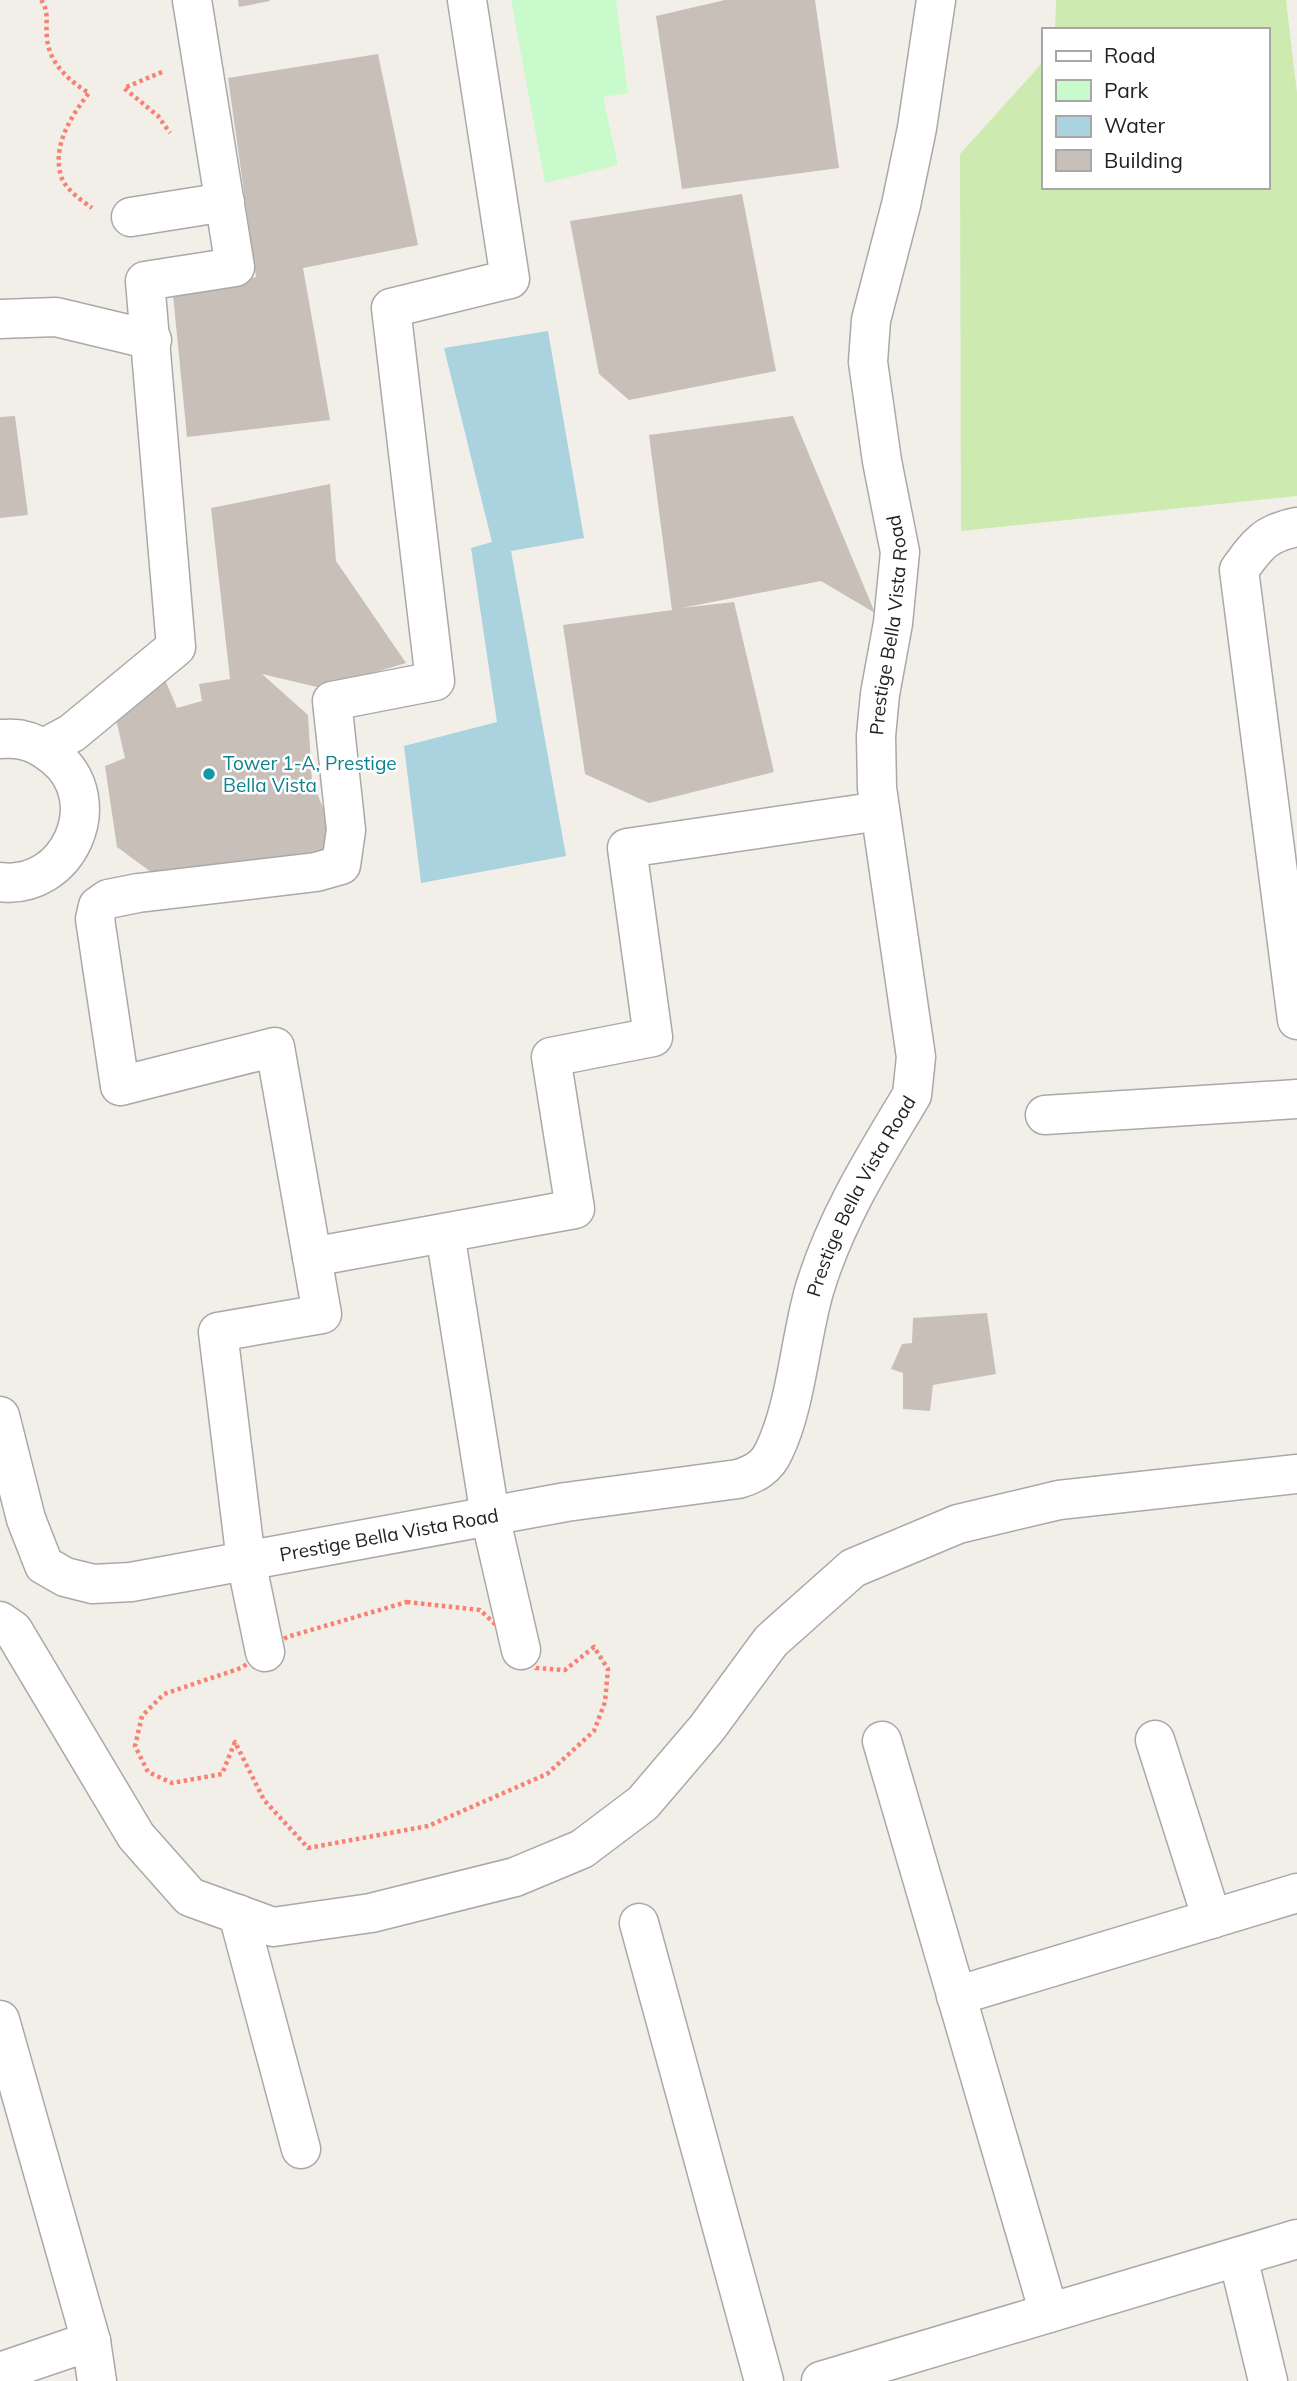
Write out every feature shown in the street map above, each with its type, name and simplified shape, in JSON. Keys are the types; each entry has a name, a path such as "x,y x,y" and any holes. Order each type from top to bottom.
{"street":[{"path":"44,748 72,733 176,647 145,281 234,267 192,0"},
{"path":"265,1652 246,1561 218,1332 322,1314 275,1047 120,1086 95,919 98,906 108,899 138,893 316,873 341,865 346,830 332,701 435,681 391,308 510,279 467,0"},
{"name":"Prestige Bella Vista Road","path":"0,1416 26,1519 44,1564 65,1577 93,1584 131,1581 566,1502 738,1479 752,1475 765,1466 776,1449 784,1422 814,1292 831,1243 859,1184 912,1095 915,1083 916,1057 877,788 876,736 880,694 893,623 900,552 882,461 867,362 871,320 901,205 917,128 936,0"},
{"path":"131,217 225,202"},
{"path":"0,319 56,317 152,340"},
{"path":"1297,527 1282,530 1259,543 1239,570 1297,1020"},
{"path":"0,739 23,740 44,748 62,762 74,781 80,804 79,827 70,848 55,866 35,878 12,884 0,882"},
{"path":"312,1257 575,1209 551,1057 653,1037 627,848 880,811"},
{"path":"55,866 98,906"},
{"path":"1045,1115 1297,1100"},
{"path":"445,1233 490,1516 521,1650"},
{"path":"0,1621 13,1630 136,1836 190,1897 273,1927 371,1913 516,1877 582,1849 643,1802 707,1728 771,1640 853,1568 958,1524 1059,1500 1297,1474"},
{"path":"1155,1740 1212,1919"},
{"path":"882,1741 1049,2313"},
{"path":"956,1996 1297,1893"},
{"path":"238,1914 301,2149"},
{"path":"639,1923 764,2381"},
{"path":"0,2020 91,2340 97,2381"},
{"path":"821,2381 1297,2239"},
{"path":"1238,2257 1268,2381"},
{"path":"0,2372 91,2340"}],"path":[{"path":"41,0 45,5 47,18 47,40 57,66 73,83 89,93 77,108 62,139 58,154 61,178 74,194 100,217 131,217"},
{"path":"170,65 162,72 124,88 158,116 175,140"},
{"path":"407,1602 480,1610 521,1650 536,1668 565,1670 594,1647 608,1669 605,1703 594,1731 547,1774 428,1826 308,1848 264,1800 235,1742 222,1774 172,1783 148,1772 135,1746 142,1716 164,1694 241,1668 287,1637 407,1602"}],"green space":[{"path":"511,0 616,0 628,93 603,97 618,165 545,183"},
{"path":"1056,0 1286,0 1297,93 1297,496 961,531 960,154 1042,63 1042,189 1269,189 1269,28 1055,28"}],"water":[{"path":"548,331 584,538 511,551 566,856 421,883 404,746 497,722 471,548 492,542 444,348"}],"building":[{"path":"238,0 270,0 270,1 239,7"},
{"path":"725,0 815,0 839,168 682,189 656,16"},
{"path":"378,54 418,245 303,268 330,420 187,437 173,295 256,277 228,78"},
{"path":"742,194 776,371 629,400 599,374 570,221"},
{"path":"15,416 28,515 0,518 0,417"},
{"path":"793,416 875,613 821,581 681,608 734,602 774,772 649,803 585,774 563,625 672,610 649,435"},
{"path":"330,484 336,561 406,663 321,688 262,674 308,715 312,781 334,834 336,862 170,886 117,847 105,766 125,758 109,689 163,675 177,708 202,701 199,684 230,679 211,508"},
{"path":"987,1313 996,1374 933,1385 930,1411 903,1409 903,1373 891,1369 902,1344 912,1343 913,1318"}],"place":[{"name":"Tower 1-A, Prestige Bella Vista","path":"209,774"}]}
